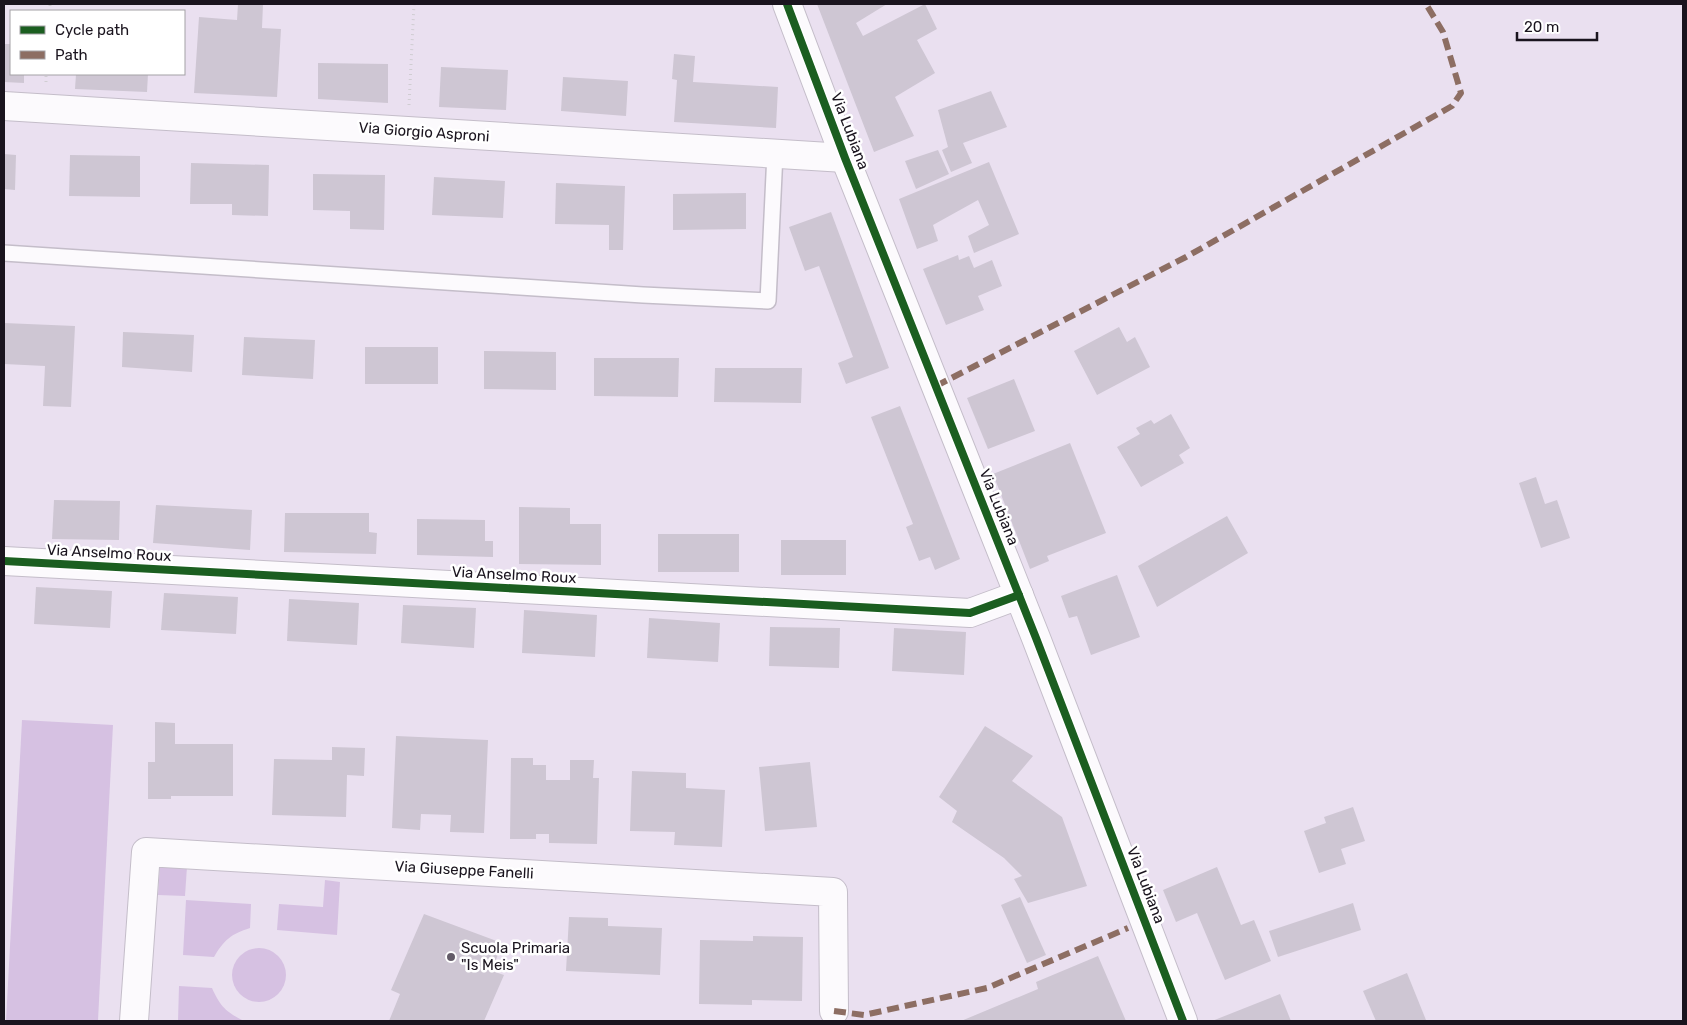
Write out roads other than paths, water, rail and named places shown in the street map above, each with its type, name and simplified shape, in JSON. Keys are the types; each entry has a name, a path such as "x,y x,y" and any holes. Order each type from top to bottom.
{"street":[{"name":"Via Lubiana","path":"787,4 845,158 1019,595 1183,1021"},
{"name":"Via Giorgio Asproni","path":"4,106 845,158"},
{"name":"Via Anselmo Roux","path":"4,561 970,613 1019,595"},
{"name":"Via Giuseppe Fanelli","path":"134,1021 146,852 833,892 834,1011"}],"lane":[{"path":"4,253 768,301 775,154"}],"place":[{"name":"Scuola Primaria \"Is Meis\"","path":"451,957"}]}
